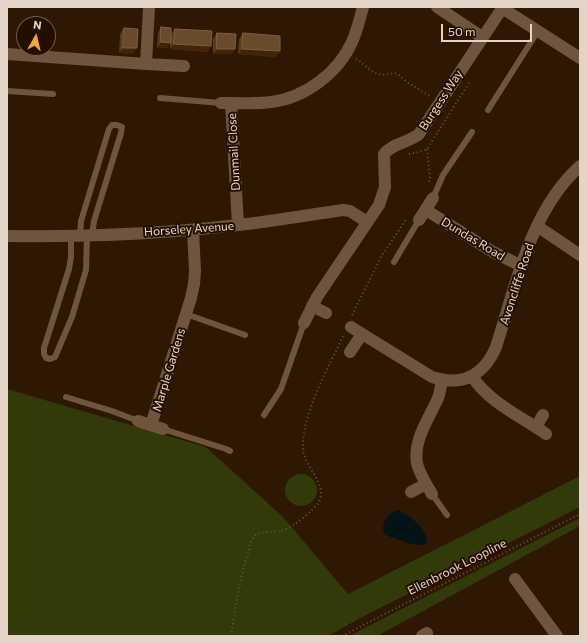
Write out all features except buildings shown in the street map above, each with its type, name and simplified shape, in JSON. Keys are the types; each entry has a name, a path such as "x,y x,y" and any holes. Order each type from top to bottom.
{"street":[{"path":"146,64 149,7"},
{"path":"226,103 273,102 291,98 321,81 334,70 345,56 352,42 364,7"},
{"path":"437,7 482,37"},
{"path":"502,7 580,58"},
{"name":"Burgess Way","path":"304,323 312,306 379,205 385,187 384,154 392,146 414,138 419,134 502,7"},
{"path":"7,54 184,66"},
{"name":"Dunmail Close","path":"226,103 238,225"},
{"name":"Avoncliffe Road","path":"442,380 456,380 472,376 483,369 491,358 537,226 557,190 580,166"},
{"path":"418,214 430,193"},
{"name":"Horseley Avenue","path":"7,236 82,236 193,230 343,210 350,212 367,222"},
{"name":"Dundas Road","path":"418,214 522,266"},
{"path":"537,226 580,255"},
{"name":"Marple Gardens","path":"138,421 157,427 194,284 193,230"},
{"path":"312,306 326,313"},
{"path":"349,326 426,374 442,380 439,396 420,434 418,444 417,463 420,473 429,489 411,492"},
{"path":"350,352 362,334"},
{"path":"472,376 478,386 491,398 546,434"},
{"path":"536,427 543,415"},
{"path":"515,579 557,636"}],"lane":[{"path":"488,110 538,31"},
{"path":"7,91 53,94"},
{"name":"Dunmail Close","path":"160,98 226,103"},
{"path":"82,236 81,221 109,129 112,125 117,125 122,127 122,133 94,221 82,236 71,257 69,269 44,348 46,358 50,359 55,357 72,317 86,270 82,236"},
{"path":"430,193 472,132"},
{"path":"394,262 418,214"},
{"name":"Marple Gardens","path":"186,314 245,335"},
{"name":"Burgess Way","path":"264,415 281,389 304,323"},
{"name":"Marple Gardens","path":"66,397 112,411 138,421"},
{"name":"Marple Gardens","path":"157,427 230,451"},
{"path":"429,489 447,515"}],"path":[{"path":"345,56 357,59 368,69 379,74 398,74 407,82 440,102"},
{"path":"427,149 430,193"},
{"path":"231,636 245,562 253,538 258,533 282,531 290,528 315,508 319,502 321,494 320,486 304,459 302,449 305,423 310,407 381,257 418,214"},
{"name":"Ellenbrook Loopline","path":"342,636 580,514"}],"green space":[{"path":"7,389 206,447 283,517 348,594 580,476 580,507 364,616 328,636 7,636"},
{"path":"301,474 312,479 317,490 312,501 301,506 290,501 285,490 290,479"},
{"path":"580,518 580,526 377,636 349,636"}],"shaded area":[{"path":"398,510 407,515 421,527 427,542 423,545 411,544 385,535 383,531 384,523 391,514"}]}
